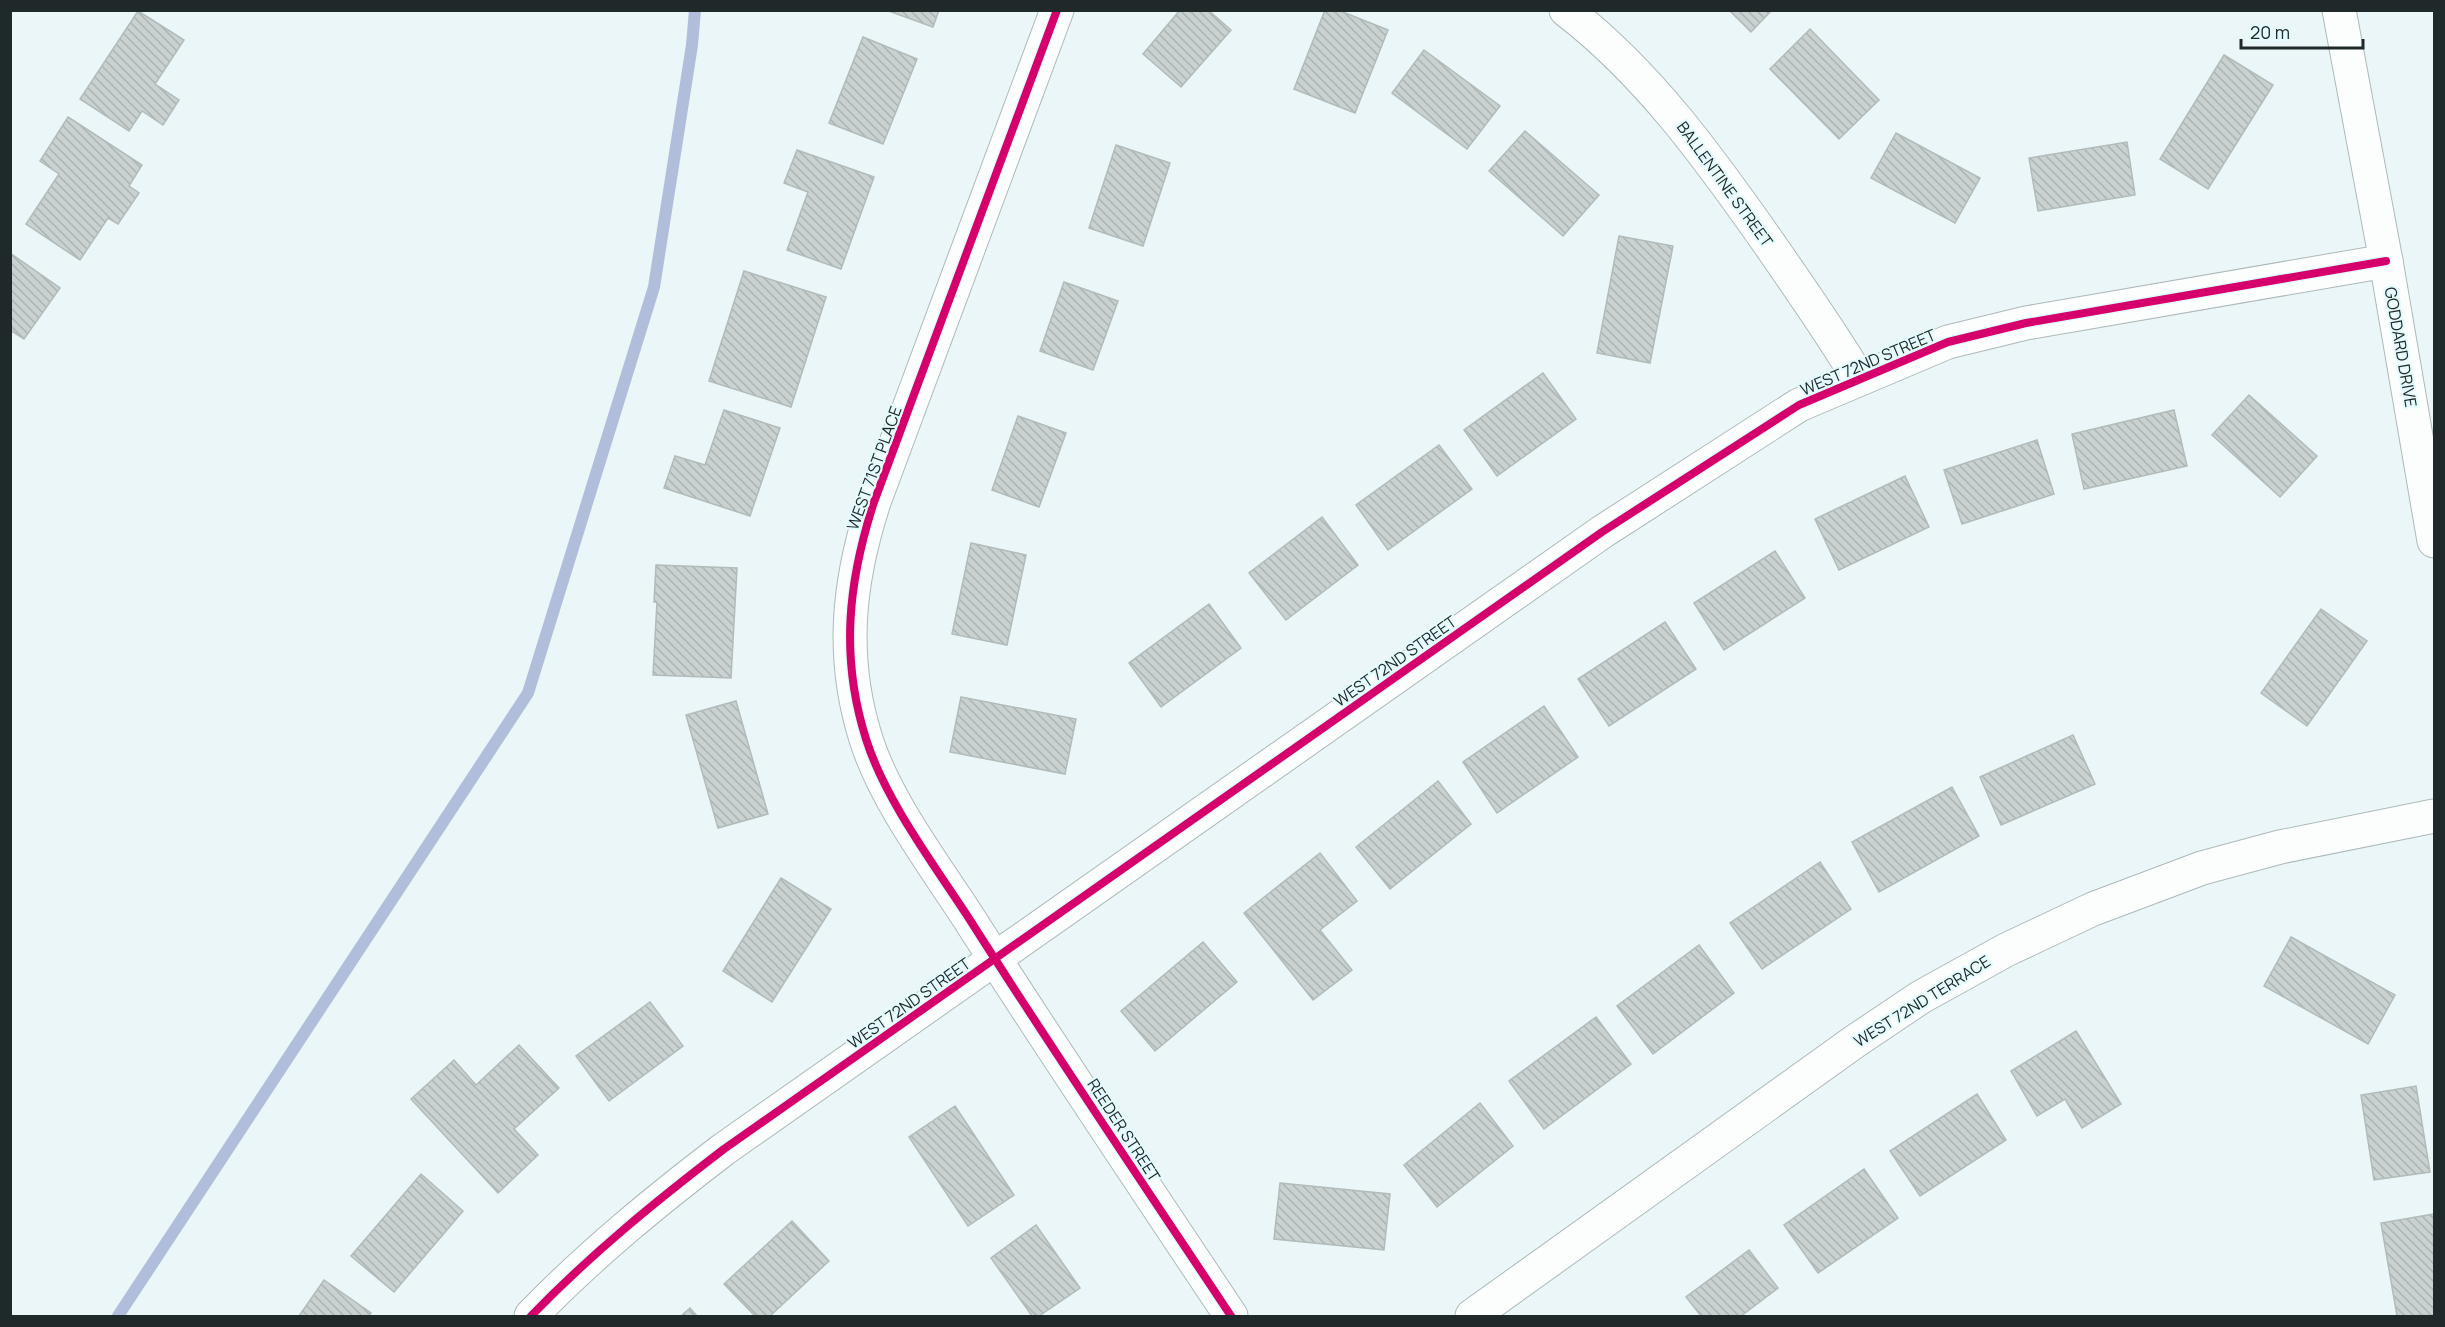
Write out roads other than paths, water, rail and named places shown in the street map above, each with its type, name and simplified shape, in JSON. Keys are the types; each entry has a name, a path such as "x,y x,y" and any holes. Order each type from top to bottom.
{"street":[{"name":"WEST 71ST PLACE","path":"995,959 884,785 870,749 855,692 850,643 851,595 860,546 874,502 1057,10"},
{"name":"BALLENTINE STREET","path":"1566,10 1599,36 1680,122 1728,184 1832,334 1859,379"},
{"name":"GODDARD DRIVE","path":"2339,10 2386,261 2434,541"},
{"name":"WEST 72ND STREET","path":"531,1317 573,1273 651,1205 724,1149 1602,532 1799,405 1948,342 2026,323 2386,261"},
{"name":"WEST 72ND TERRACE","path":"1472,1317 1854,1042 1921,997 2006,950 2093,909 2202,868 2280,847 2434,816"},
{"name":"REEDER STREET","path":"995,959 1231,1317"}],"waterway":[{"path":"118,1316 528,693 654,287 692,45 695,10"}]}
